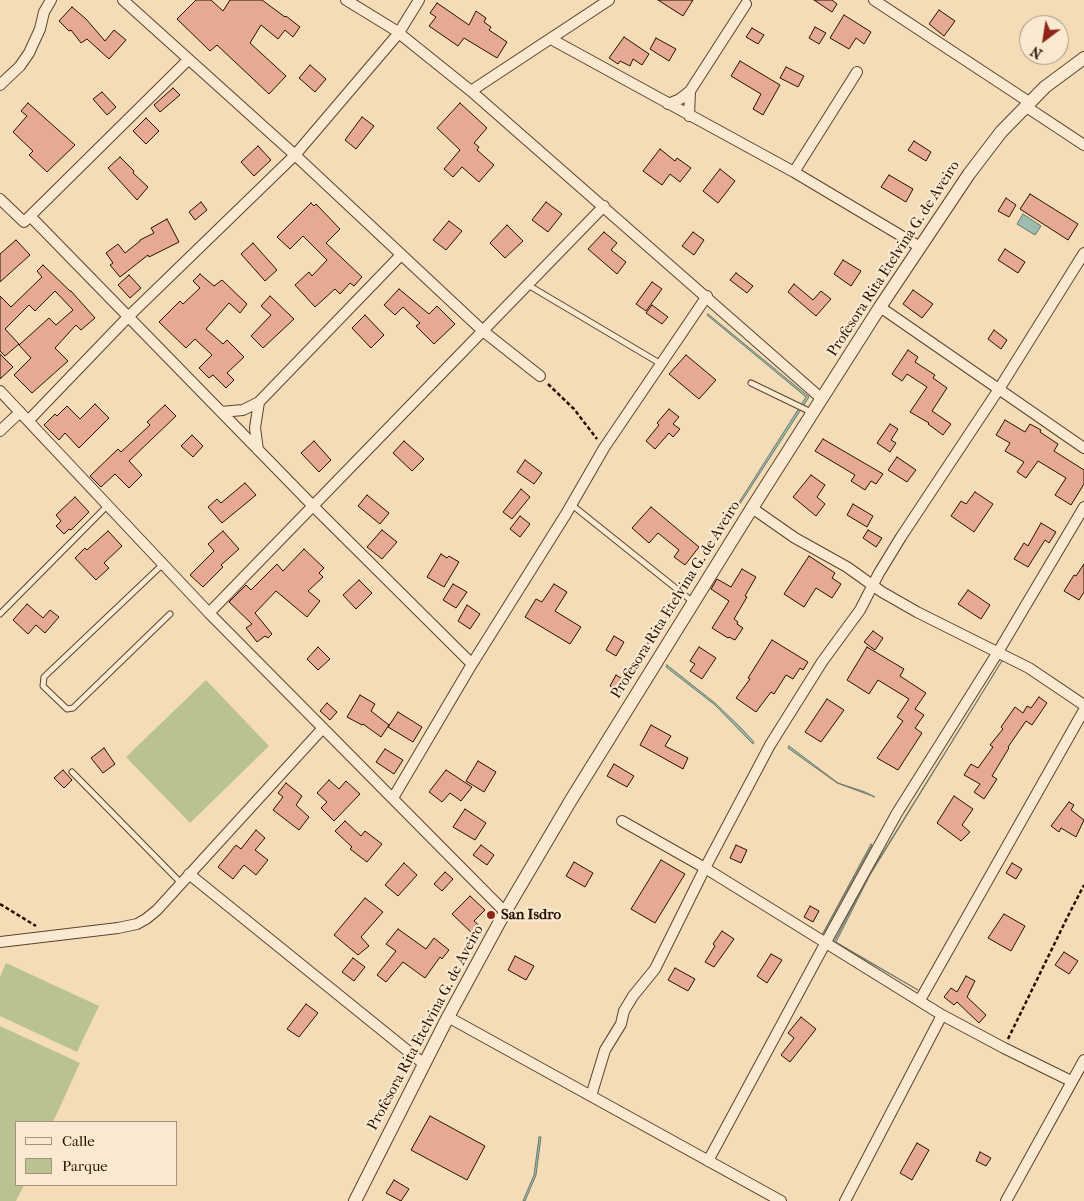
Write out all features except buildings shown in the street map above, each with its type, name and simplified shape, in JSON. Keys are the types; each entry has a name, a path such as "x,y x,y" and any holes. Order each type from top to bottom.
{"street":[{"path":"0,85 20,66 29,53 40,29 44,12 51,0"},
{"path":"123,0 295,155 483,331 540,376"},
{"path":"346,0 398,34 471,91 822,398"},
{"path":"29,420 129,316 295,155 398,34 419,0"},
{"path":"874,0 1084,145"},
{"path":"471,91 606,1"},
{"path":"668,104 680,99 690,91 746,4"},
{"path":"551,39 794,172 920,248"},
{"name":"Profesora Rita Etelvina G. de Aveiro","path":"355,1201 424,1064 505,912 582,781 880,307 969,174 1001,132 1045,87 1084,58"},
{"path":"0,199 22,221 30,216 188,60"},
{"path":"794,172 857,72"},
{"path":"689,116 690,91"},
{"path":"210,613 604,206"},
{"path":"30,216 313,506 472,664"},
{"path":"591,1096 604,1050 621,1024 624,1011 655,969 705,868 782,724 822,662 852,623 902,537 999,389 1084,253"},
{"path":"221,412 243,410 259,402 401,256"},
{"path":"393,798 472,664 572,505 604,448 707,296"},
{"path":"880,307 1084,448"},
{"path":"0,391 210,613 505,912"},
{"path":"258,450 255,428 259,402"},
{"path":"0,431 20,412"},
{"path":"708,1161 897,813 998,652 1084,506"},
{"path":"752,508 796,538 846,566 873,586 917,612 1029,668 1084,705"},
{"path":"920,1000 1084,710"},
{"path":"0,942 55,937 118,928 137,924 146,919 157,910 323,728"},
{"path":"622,821 705,868 942,1015 1072,1081"},
{"path":"190,874 424,1064"},
{"path":"845,1201 942,1015"},
{"path":"448,1018 781,1201"},
{"path":"1006,1201 1084,1060"}],"lane":[{"path":"528,284 661,364"},
{"path":"751,384 813,413"},
{"path":"572,505 694,602"},
{"path":"0,614 107,506"},
{"path":"163,564 44,677 44,686 67,709 73,708 170,614"},
{"path":"72,772 181,883"}],"path":[{"path":"540,376 574,409 604,448"},
{"path":"1004,1048 1084,886"},
{"path":"0,904 55,937"}],"green space":[{"path":"206,680 269,746 190,823 126,757"},
{"path":"6,963 99,1006 77,1052 0,1016 0,977"},
{"path":"0,1026 80,1063 53,1121 15,1121 15,1186 24,1186 16,1201 0,1201"}],"water":[{"path":"1023,214 1041,226 1035,235 1017,224"},
{"path":"708,314 809,397 684,589 806,397"},
{"path":"677,598 659,632 643,650 646,656 644,656 641,650 658,632"},
{"path":"1005,656 870,875 836,942 918,990 834,942 869,875"},
{"path":"667,665 715,703 754,742 753,744 715,705 666,667"},
{"path":"789,746 838,783 875,797 837,783 788,748"},
{"path":"872,845 823,934 823,933"},
{"path":"539,1137 541,1137 536,1175 525,1201 523,1201 534,1175"}],"place":[{"name":"San Isdro","path":"491,915"}]}
